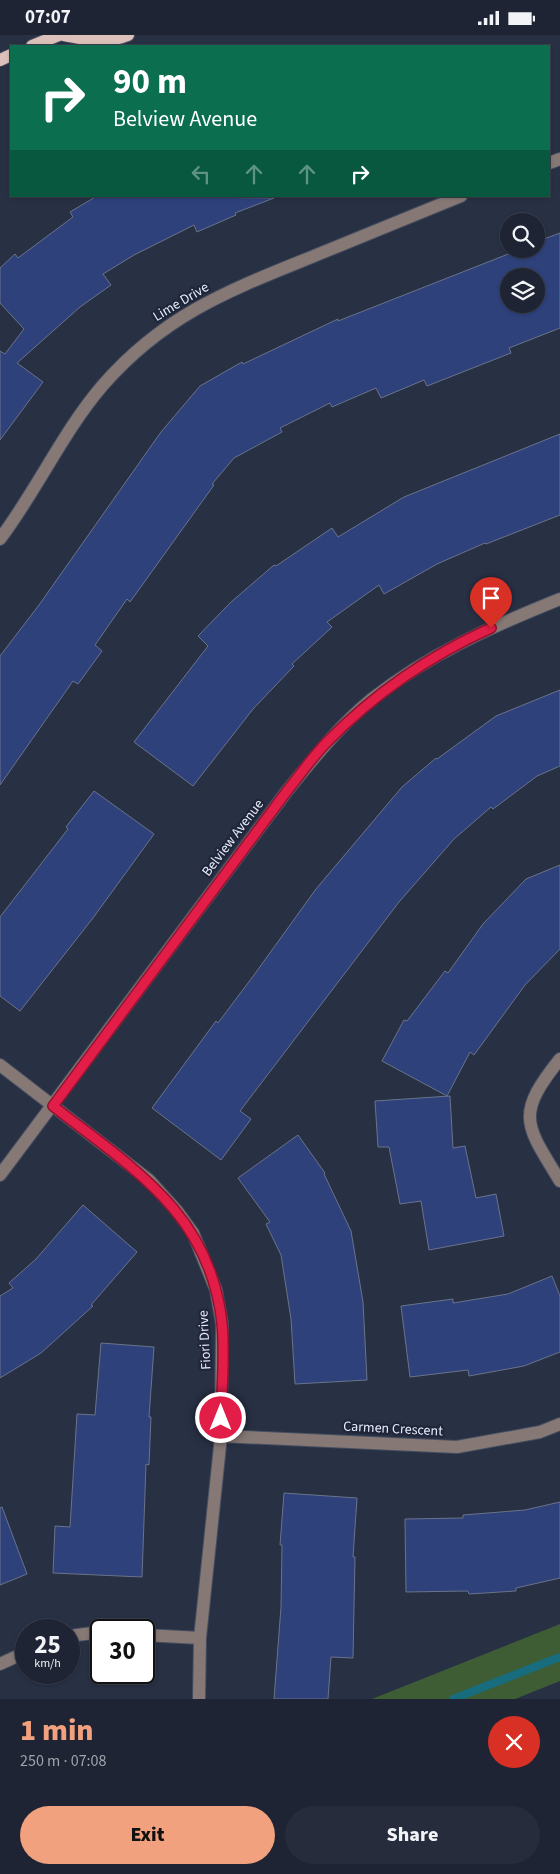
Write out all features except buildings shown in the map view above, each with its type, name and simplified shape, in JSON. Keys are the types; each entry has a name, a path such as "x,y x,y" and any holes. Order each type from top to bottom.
{"main road":[{"path":"34,45 59,35"},
{"path":"64,35 94,41 111,42 128,35"}],"street":[{"name":"Lime Drive","path":"0,539 24,507 78,420 103,385 132,355 170,323 200,305 254,280 459,197"},
{"name":"Belview Avenue","path":"0,1175 287,791 327,742 372,700 417,667 455,644 560,599"},
{"path":"560,1059 542,1082 531,1103 529,1120 534,1139 560,1181"},
{"path":"0,1065 53,1106"},
{"name":"Fiori Drive","path":"53,1106 149,1180 177,1211 193,1233 216,1290 222,1324 221,1436 200,1638 199,1699"},
{"name":"Carmen Crescent","path":"221,1436 457,1447 540,1432 560,1424"},
{"path":"155,1636 200,1638"},
{"path":"0,1664 15,1657"}],"green space":[{"path":"560,1624 560,1681 515,1699 372,1699"}],"waterway":[{"path":"453,1699 560,1657"}],"route":[{"path":"221,1418 222,1324 216,1290 193,1233 177,1211 149,1180 53,1106 287,791 327,742 372,700 410,671 455,644 491,628"}]}
